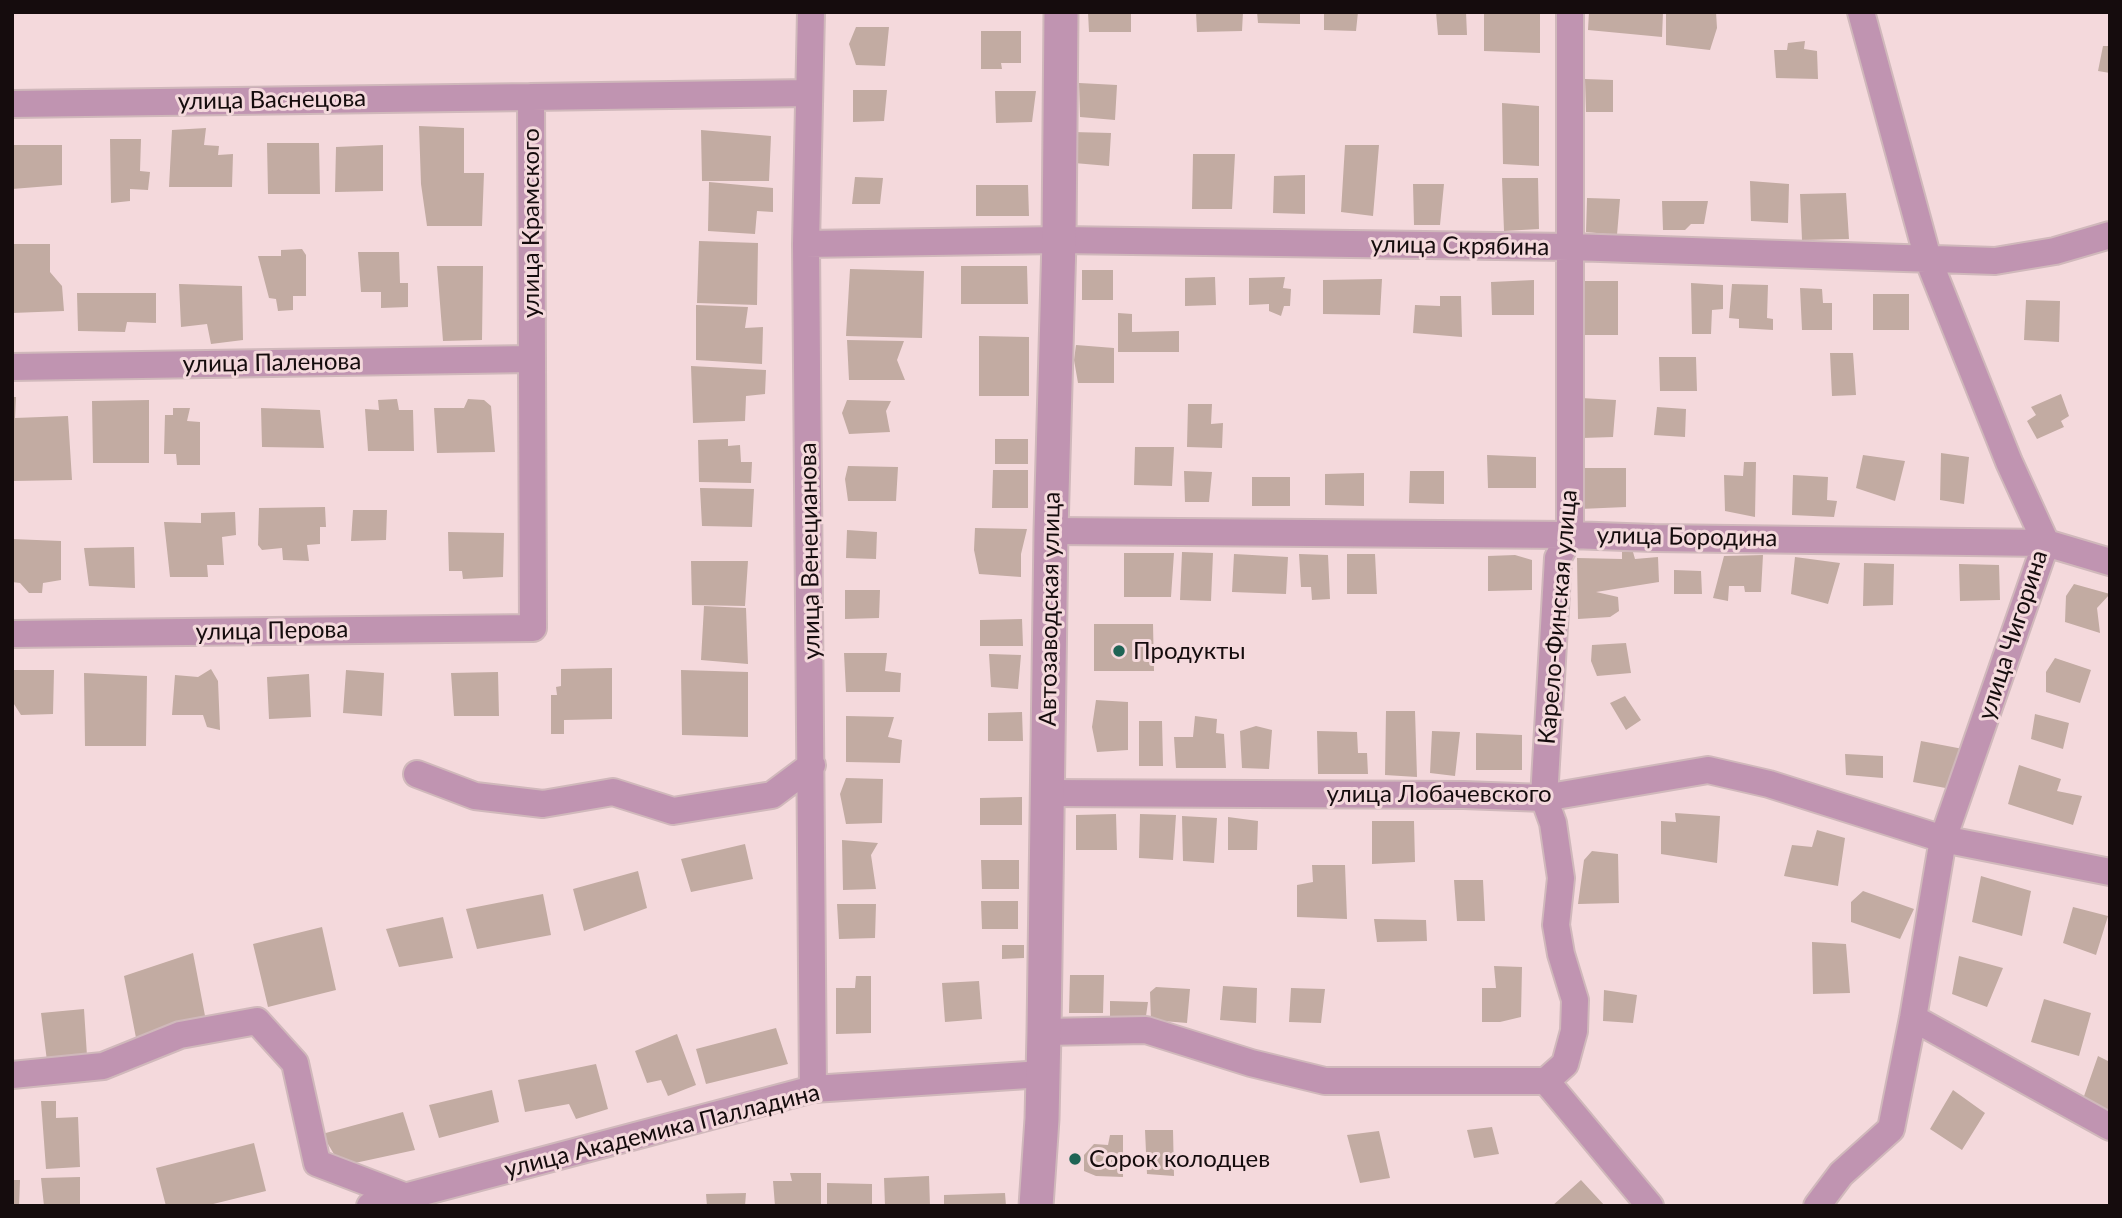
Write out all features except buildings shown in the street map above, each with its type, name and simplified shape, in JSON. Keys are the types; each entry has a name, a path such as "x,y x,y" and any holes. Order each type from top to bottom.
{"street":[{"name":"улица Венецианова","path":"811,12 807,244 813,1089"},
{"name":"Автозаводская улица","path":"1036,1206 1044,1032 1061,12"},
{"name":"Карело-Финская улица","path":"1546,1081 1565,1063 1574,1031 1575,1000 1561,954 1556,925 1561,878 1553,823 1544,798 1558,558 1570,535 1570,12"},
{"name":"улица Чигорина","path":"1817,1206 1841,1174 1891,1129 1943,839 2046,543 2009,462 1928,258 1861,12"},
{"name":"улица Крамского","path":"533,628 531,97 809,93"},
{"name":"улица Васнецова","path":"12,104 531,97"},
{"name":"улица Скрябина","path":"807,244 1059,240 1570,247 1995,261 2055,251 2110,235"},
{"name":"улица Паленова","path":"12,367 531,359"},
{"name":"улица Бородина","path":"1051,531 1570,535 2046,543 2110,562"},
{"name":"улица Перова","path":"12,634 533,628"},
{"path":"416,774 475,796 543,804 613,792 673,811 772,795 812,765"},
{"name":"улица Лобачевского","path":"1046,793 1450,794 1544,798 1708,770 1769,784 1943,839 2110,872"},
{"path":"1913,1018 2110,1127"},
{"path":"12,1075 103,1066 180,1035 257,1021 295,1063 317,1163 410,1201"},
{"path":"1044,1032 1146,1030 1251,1063 1325,1081 1546,1081 1650,1206"},
{"name":"улица Академика Палладина","path":"370,1206 410,1201 813,1089 1043,1074"}],"place":[{"name":"Продукты","path":"1119,651"},
{"name":"Сорок колодцев","path":"1075,1159"}]}
